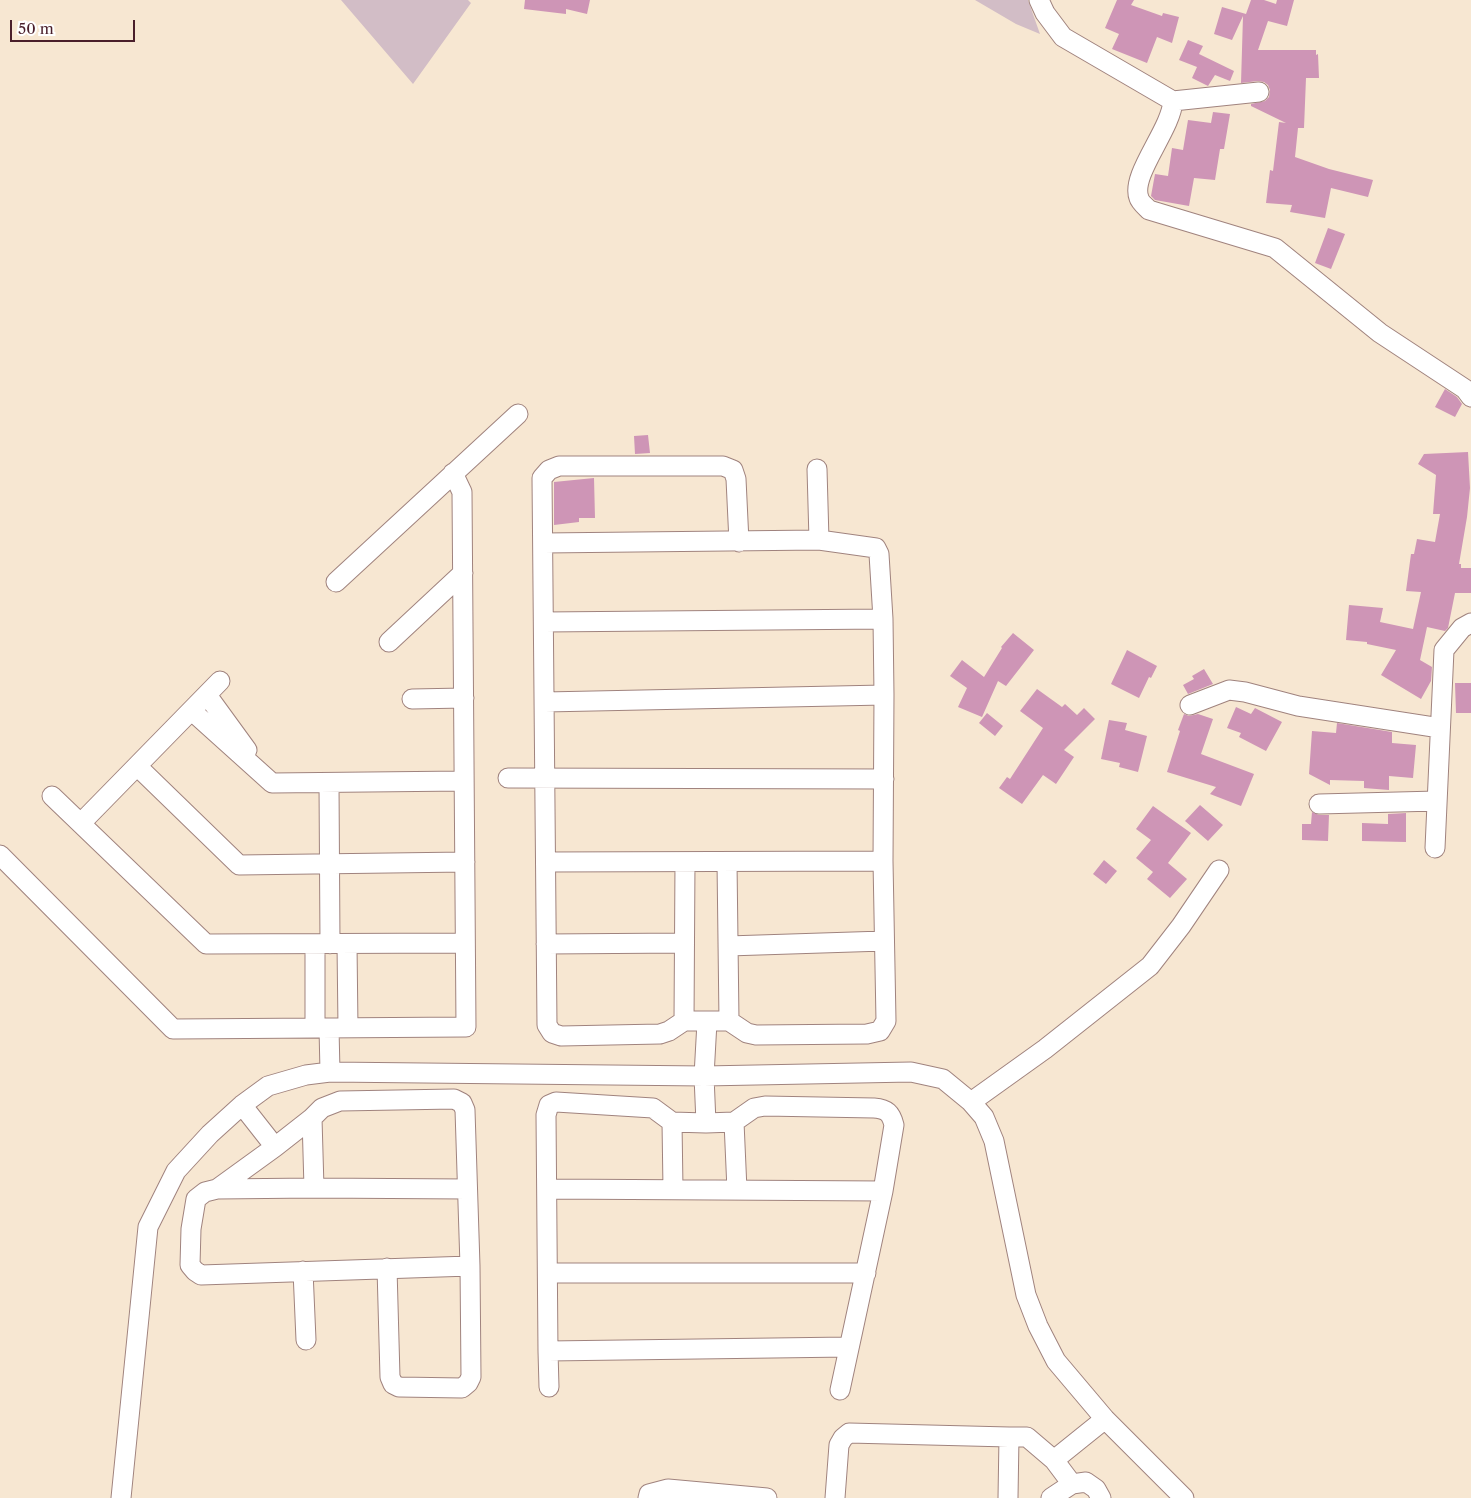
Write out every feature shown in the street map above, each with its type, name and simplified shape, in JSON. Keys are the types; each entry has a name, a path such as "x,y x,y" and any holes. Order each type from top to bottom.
{"street":[{"path":"1039,0 1045,13 1063,38 1173,101 1259,92"},
{"path":"1173,101 1172,110 1164,129 1138,181 1139,198 1149,210 1275,248 1380,333 1465,389 1471,398"},
{"path":"336,582 518,414"},
{"path":"544,543 739,542 819,540 876,548 879,554 883,619 884,695 882,861 886,1021 880,1031 867,1034 756,1035 747,1034 729,1021 684,1021 669,1031 660,1034 561,1036 552,1032 547,1025 542,478 549,470 559,466 723,466 733,470 736,479 739,542"},
{"path":"818,469 819,540"},
{"path":"0,854 172,1029 466,1027 462,492 453,473"},
{"path":"389,642 463,573"},
{"path":"544,622 883,619"},
{"path":"1435,848 1444,650 1462,628 1471,623"},
{"path":"81,823 220,681"},
{"path":"1190,704 1229,690 1245,692 1298,706 1440,728"},
{"path":"207,695 272,783"},
{"path":"545,702 884,695"},
{"path":"412,699 464,698"},
{"path":"192,710 272,783 464,781"},
{"path":"137,766 238,865 465,862"},
{"path":"508,778 884,779"},
{"path":"329,783 330,1072"},
{"path":"52,796 206,944 465,943"},
{"path":"1319,804 1437,801"},
{"path":"546,862 882,861"},
{"path":"684,1021 685,862"},
{"path":"727,862 729,1021"},
{"path":"971,1102 1032,1059 1150,966 1219,870"},
{"path":"728,946 884,941"},
{"path":"546,944 684,943"},
{"path":"331,944 331,1028"},
{"path":"706,1022 704,1076 706,1123"},
{"path":"120,1498 148,1227 176,1171 210,1134 242,1105 268,1086 306,1074 330,1072 704,1076 911,1072 943,1079 971,1102 984,1117 994,1142 1026,1295 1038,1326 1056,1361 1105,1419 1184,1498"},
{"path":"217,1189 275,1147 322,1108 340,1101 454,1099 462,1103 465,1110 470,1266 471,1377 468,1384 462,1388 399,1387 393,1384 390,1377 387,1268"},
{"path":"550,1387 546,1115 549,1105 556,1102 653,1108 672,1122 734,1122 754,1108 765,1106 884,1109 892,1115 894,1125 883,1191 840,1390"},
{"path":"242,1105 275,1147"},
{"path":"312,1118 314,1188"},
{"path":"672,1122 673,1190"},
{"path":"734,1122 737,1190"},
{"path":"467,1189 217,1189 205,1192 196,1199 191,1229 190,1265 201,1275 470,1266"},
{"path":"547,1189 883,1191"},
{"path":"303,1271 306,1340"},
{"path":"548,1273 866,1273"},
{"path":"548,1351 848,1347"},
{"path":"1054,1460 1105,1419"},
{"path":"835,1498 839,1445 849,1433 1028,1437 1054,1460 1072,1484"},
{"path":"1008,1498 1009,1437"},
{"path":"1051,1498 1072,1484 1086,1482 1096,1489 1101,1498"},
{"path":"648,1498 649,1494 668,1489 767,1498"}],"shaded area":[{"path":"341,0 468,0 471,3 413,84"},
{"path":"975,0 1028,0 1040,34 1016,24"}],"building":[{"path":"525,0 590,0 587,14 566,9 566,14 524,9"},
{"path":"1117,0 1134,0 1131,5 1162,16 1163,13 1179,17 1172,43 1157,37 1147,63 1112,49 1119,34 1105,28"},
{"path":"1251,0 1264,0 1276,4 1277,0 1294,0 1287,26 1268,21 1258,50 1316,50 1316,55 1318,54 1319,78 1306,78 1304,128 1298,128 1295,157 1329,169 1373,180 1368,197 1331,188 1325,218 1290,212 1292,205 1266,203 1270,170 1273,171 1279,122 1286,123 1251,106 1251,104 1265,101 1269,97 1270,90 1268,85 1258,81 1241,83 1243,16 1232,40 1214,34 1222,7 1246,14"},
{"path":"1188,40 1203,46 1199,54 1234,71 1230,81 1215,75 1208,86 1192,78 1197,67 1179,60"},
{"path":"1213,112 1230,114 1224,149 1220,149 1215,180 1194,178 1189,206 1155,200 1151,196 1155,174 1168,176 1172,148 1183,150 1188,120 1211,123"},
{"path":"1328,228 1345,234 1331,269 1315,263"},
{"path":"1445,389 1457,397 1462,404 1455,417 1435,407"},
{"path":"648,435 650,453 635,454 634,436"},
{"path":"1468,452 1470,488 1459,564 1461,564 1461,568 1471,568 1471,593 1455,593 1448,628 1445,631 1427,627 1420,660 1432,667 1431,681 1421,699 1381,675 1396,650 1367,644 1367,642 1346,640 1349,605 1383,608 1380,622 1413,629 1421,592 1406,591 1411,554 1414,554 1417,539 1435,542 1440,514 1433,514 1436,475 1418,464 1424,454"},
{"path":"594,478 595,518 579,518 579,522 554,525 554,482"},
{"path":"1013,633 1034,650 1006,686 998,681 982,717 958,707 967,688 950,676 962,660 984,677 1001,647"},
{"path":"1127,650 1157,666 1151,678 1149,677 1139,698 1111,684"},
{"path":"1204,669 1213,684 1188,694 1183,685 1194,679 1192,676"},
{"path":"1455,683 1471,683 1471,713 1456,713"},
{"path":"1037,689 1062,707 1065,704 1077,715 1084,708 1095,719 1064,750 1074,757 1056,784 1043,775 1022,804 999,788 1007,777 1010,779 1043,728 1020,711"},
{"path":"1236,707 1251,714 1255,708 1282,722 1266,751 1239,737 1241,733 1227,728"},
{"path":"987,713 1003,726 995,736 979,723"},
{"path":"1184,714 1189,716 1198,714 1213,719 1201,754 1254,774 1241,806 1210,794 1216,787 1167,772"},
{"path":"1109,720 1127,723 1125,730 1147,736 1138,772 1119,767 1120,763 1101,759"},
{"path":"1337,723 1392,732 1392,743 1416,745 1413,778 1389,776 1389,790 1364,788 1364,781 1330,780 1330,785 1309,774 1312,731 1336,733"},
{"path":"1200,805 1223,825 1208,841 1185,821"},
{"path":"1153,806 1191,833 1168,863 1187,879 1170,898 1147,879 1153,872 1136,858 1151,840 1136,829"},
{"path":"1312,812 1319,815 1329,815 1328,841 1302,840 1302,824 1311,824"},
{"path":"1406,813 1406,842 1362,841 1362,823 1388,824 1388,814"},
{"path":"1104,860 1117,871 1106,884 1093,874"}]}
